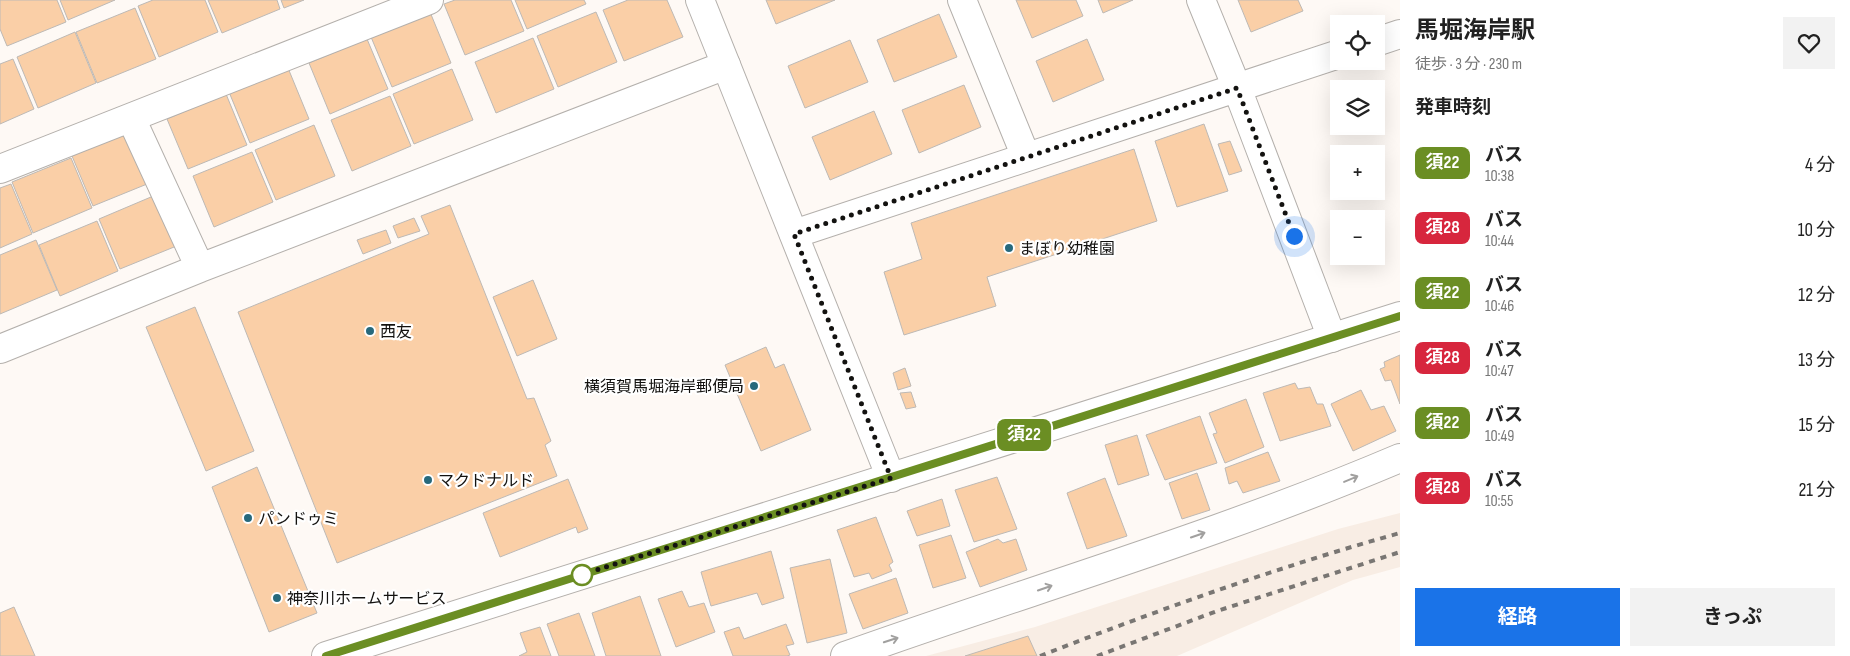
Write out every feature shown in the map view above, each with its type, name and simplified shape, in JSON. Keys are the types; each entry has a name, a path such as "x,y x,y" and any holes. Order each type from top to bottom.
{"street":[{"path":"0,170 429,0"},
{"path":"700,0 891,478"},
{"path":"962,0 1026,157"},
{"path":"1201,0 1237,88 1332,338"},
{"path":"1385,39 1400,34"},
{"path":"794,234 1330,57"},
{"path":"0,349 200,268 726,65"},
{"path":"131,118 200,268"},
{"path":"326,656 383,647 891,478 1400,316"},
{"path":"845,656 1222,528 1400,458"}],"shaded area":[{"path":"1400,513 1400,567 1353,580 1177,656 926,656 1035,627 1338,529"}],"building":[{"path":"0,0 57,0 66,22 7,46 0,29"},
{"path":"60,0 115,0 68,20"},
{"path":"153,0 205,0 218,32 159,57 138,6"},
{"path":"208,0 277,0 280,9 222,33"},
{"path":"281,0 304,0 284,8"},
{"path":"455,0 511,0 524,31 465,55 444,4"},
{"path":"515,0 584,0 586,4 527,29"},
{"path":"628,0 667,0 683,37 624,61 603,10"},
{"path":"766,0 835,0 776,24"},
{"path":"1016,0 1076,0 1083,16 1032,38"},
{"path":"1098,0 1133,0 1103,13"},
{"path":"1238,0 1298,0 1303,11 1251,32"},
{"path":"135,8 156,59 97,83 76,32"},
{"path":"430,12 451,63 392,87 371,37"},
{"path":"596,12 617,62 558,87 537,36"},
{"path":"939,14 957,57 894,82 877,40"},
{"path":"75,32 96,83 38,108 17,57"},
{"path":"533,38 554,89 496,113 475,62"},
{"path":"367,39 388,89 330,114 309,63"},
{"path":"1087,39 1104,80 1053,102 1036,61"},
{"path":"850,40 868,82 805,108 788,66"},
{"path":"13,59 34,109 0,124 0,64"},
{"path":"288,68 309,119 250,143 229,92"},
{"path":"452,69 473,120 414,144 393,94"},
{"path":"964,85 981,127 919,153 902,110"},
{"path":"226,94 247,145 188,169 167,119"},
{"path":"390,96 411,146 352,171 331,120"},
{"path":"874,111 892,154 830,180 812,137"},
{"path":"1204,124 1228,191 1177,207 1155,141"},
{"path":"314,125 335,176 276,200 255,150"},
{"path":"131,131 152,182 93,206 72,156"},
{"path":"1230,141 1242,171 1229,175 1218,144"},
{"path":"1134,149 1157,221 987,277 996,306 904,335 884,272 922,259 911,223"},
{"path":"252,152 273,202 214,227 193,176"},
{"path":"71,158 92,208 33,233 12,182"},
{"path":"11,184 32,234 0,248 0,188"},
{"path":"158,194 179,245 120,269 99,219"},
{"path":"450,205 527,399 534,398 551,441 545,445 557,476 337,563 238,312 429,234 421,216"},
{"path":"414,218 420,231 398,238 393,226"},
{"path":"97,221 118,271 60,296 39,245"},
{"path":"386,230 391,243 363,254 357,240"},
{"path":"36,240 57,290 0,314 0,255"},
{"path":"533,280 557,339 517,356 493,297"},
{"path":"195,307 254,451 206,471 146,327"},
{"path":"766,347 775,368 784,364 811,430 761,451 725,365"},
{"path":"1400,355 1400,404 1391,380 1385,381 1380,369 1385,367 1384,362"},
{"path":"905,368 911,386 898,390 893,373"},
{"path":"1295,383 1298,389 1310,387 1317,404 1323,404 1331,426 1280,441 1263,393"},
{"path":"1361,390 1371,410 1384,406 1396,431 1353,451 1331,404"},
{"path":"911,392 916,407 906,409 900,393"},
{"path":"1246,399 1264,447 1225,463 1213,434 1217,433 1209,413"},
{"path":"1200,416 1217,463 1165,480 1146,435"},
{"path":"1137,435 1149,475 1118,485 1105,445"},
{"path":"1268,452 1280,481 1243,493 1237,481 1229,484 1225,468"},
{"path":"257,467 317,613 269,632 212,487"},
{"path":"1197,473 1210,510 1182,519 1169,483"},
{"path":"997,477 1017,529 974,542 955,490"},
{"path":"1105,478 1127,536 1087,549 1067,493"},
{"path":"568,479 588,529 578,533 576,527 500,557 483,513"},
{"path":"942,499 950,526 917,536 907,511"},
{"path":"876,517 893,562 889,565 892,571 872,579 869,573 854,577 837,530"},
{"path":"951,535 966,578 933,588 919,545"},
{"path":"998,539 1003,543 1016,539 1027,570 980,587 966,552"},
{"path":"771,551 784,598 762,605 757,593 711,606 701,572"},
{"path":"830,559 847,633 807,643 790,568"},
{"path":"896,578 908,613 863,629 849,594"},
{"path":"682,591 689,607 704,603 715,632 676,647 658,599"},
{"path":"640,596 661,656 606,656 592,613"},
{"path":"14,607 35,656 0,656 0,613"},
{"path":"579,613 595,656 559,656 547,624"},
{"path":"786,624 794,644 786,646 790,655 787,656 733,656 724,632 739,627 744,639"},
{"path":"540,627 551,656 519,656 527,652 520,633"},
{"path":"1028,636 1037,656 965,656"}],"railway":[{"path":"1040,656 1218,590 1400,533"},
{"path":"1097,656 1217,611 1400,552"}],"bus line":[{"name":"須22","path":"326,656 1400,316"}],"place":[{"name":"まぼり幼稚園","path":"1009,248"},
{"name":"西友","path":"370,331"},
{"name":"横須賀馬堀海岸郵便局","path":"754,386"},
{"name":"マクドナルド","path":"428,480"},
{"name":"パンドゥミ","path":"248,518"},
{"name":"神奈川ホームサービス","path":"277,598"}],"route":[{"path":"582,575 577,576 891,478 794,234 1237,88 1294,236"}]}
